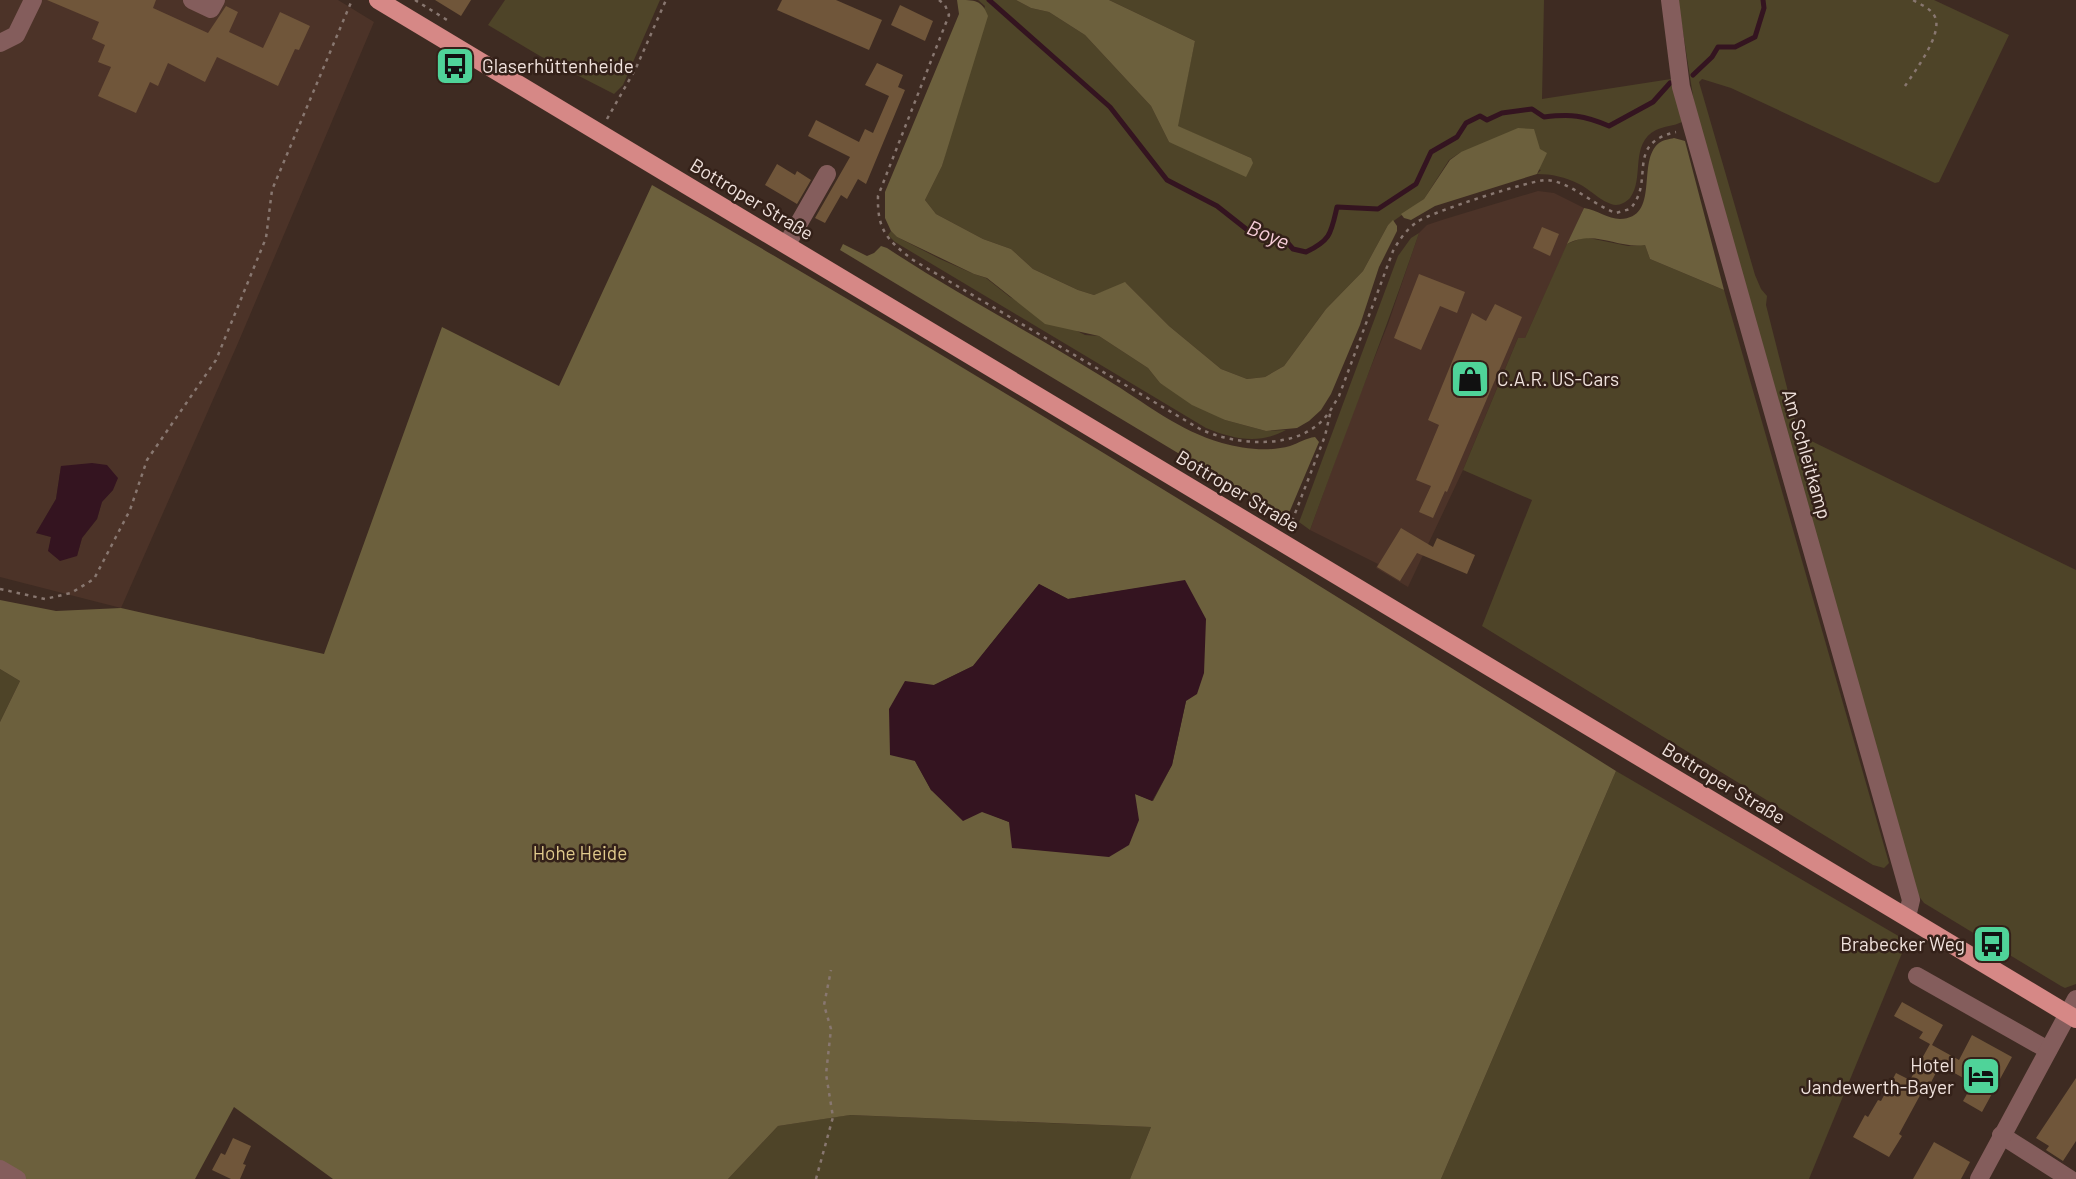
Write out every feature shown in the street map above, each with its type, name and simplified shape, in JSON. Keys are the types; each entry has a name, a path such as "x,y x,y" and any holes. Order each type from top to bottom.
{"main road":[{"name":"Bottroper Straße","path":"378,0 1908,917 2073,1011"}],"street":[{"path":"0,43 16,36 33,0"},
{"path":"192,0 211,9 216,0"},
{"name":"Am Schleitkamp","path":"1670,0 1681,87 1911,900 1908,917"},
{"path":"787,244 827,174"},
{"path":"1917,976 2048,1050"},
{"path":"1984,1177 2001,1135 2073,1011"},
{"path":"2001,1135 2070,1179"},
{"path":"0,1169 17,1179"}],"path":[{"path":"0,589 45,599 71,593 94,579 130,510 147,460 216,360 266,238 272,190 352,0"},
{"path":"600,132 636,68 666,0"},
{"path":"939,0 945,5 949,15 878,196 879,224 891,243 913,260 1212,434 1248,442 1288,439 1313,428 1332,407"},
{"path":"1905,86 1937,33 1937,19 1930,10 1913,0"},
{"path":"1284,543 1325,436 1332,407 1399,239 1418,221 1489,195 1546,180 1563,185 1616,213 1630,209 1640,193 1646,148 1658,138"},
{"path":"816,1179 833,1117 826,1074 831,1029 824,1005 831,970"}],"shaded area":[{"path":"0,0 338,0 374,22 238,343 121,608 0,577","holes":["61,466 113,490 102,501 97,519 82,538 77,556 49,551 51,537 36,533 56,499"]},
{"path":"505,0 660,0 623,85 614,94 540,56 488,25"},
{"path":"978,0 1016,0 1031,8 1049,12 1085,35 1151,106 1169,142 1251,158 1177,126 1195,41 1109,0 1544,0 1542,99 1671,79 1682,122 1656,130 1648,136 1640,152 1634,190 1630,198 1618,205 1606,202 1569,179 1537,174 1541,170 1461,152 1449,160 1424,199 1388,225 1363,271 1326,309 1284,366 1265,377 1247,379 1221,369 1169,326 1126,283 1094,295 1078,290 1033,269 1011,249 983,239 936,214 925,200 942,166 985,6"},
{"path":"1678,0 1934,0 2009,35 1939,182 1935,183 1731,88 1702,79 1699,82 1755,275 1767,296 1766,305 1799,435 2076,570 2076,984 2065,988 2061,986 1924,903 1918,895 1695,109"},
{"path":"1538,191 1554,193 1584,208 1525,338 1518,338 1463,470 1408,587 1376,568 1378,564 1310,530 1388,324 1419,233 1427,225"},
{"path":"891,231 897,237 940,259 986,278 1010,297 1085,335 1099,336 1148,368 1160,383 1225,420 1266,431 1286,430 1266,438 1246,439 1206,428 895,242 888,235"},
{"path":"1419,233 1310,530 1299,522 1398,256 1411,238"},
{"path":"1584,237 1628,246 1645,245 1650,259 1724,290 1889,863 1884,868 1873,865 1482,626 1532,500 1463,470 1518,338 1525,338 1567,244"},
{"path":"92,463 107,465 118,478 113,490 102,502 97,519 82,538 77,556 60,561 48,551 51,537 36,533 56,499 61,466"},
{"path":"1185,580 1206,619 1204,673 1197,694 1186,701 1172,765 1152,801 1135,794 1139,820 1129,845 1109,857 1012,848 1009,822 982,812 963,821 931,790 915,761 890,755 889,709 905,681 934,685 973,666 1039,584 1068,599"},
{"path":"0,669 20,681 0,722"},
{"path":"1616,771 1907,941 1809,1179 1441,1179"},
{"path":"849,1115 1151,1127 1130,1179 728,1179 778,1126"}],"green space":[{"path":"957,0 977,2 988,16 942,166 925,200 936,214 983,239 1011,249 1033,269 1078,290 1094,295 1125,282 1169,326 1221,369 1247,379 1265,377 1284,366 1326,309 1363,271 1393,220 1397,231 1379,267 1360,325 1331,394 1321,410 1309,421 1297,428 1266,431 1225,420 1192,405 1160,383 1148,368 1099,336 1045,324 987,278 897,237 891,231 885,218 885,192 959,14"},
{"path":"1016,0 1109,0 1195,41 1178,126 1251,158 1253,163 1246,177 1169,142 1151,106 1085,35 1049,12 1031,8"},
{"path":"1518,128 1534,129 1540,149 1547,153 1537,174 1435,206 1411,220 1404,218 1401,214 1424,199 1450,160 1461,152"},
{"path":"1674,138 1685,141 1724,290 1650,259 1645,245 1587,238 1567,244 1584,208 1611,218 1633,216 1644,199 1652,151 1659,143"},
{"name":"Hohe Heide","path":"652,185 1016,400 1616,771 1441,1179 1130,1179 1151,1127 850,1115 778,1126 728,1179 333,1179 234,1107 195,1179 0,1179 0,722 20,681 0,669 0,600 56,611 121,608 324,654 442,327 559,386","holes":["1185,581 1186,701 1172,765 1153,801 1135,794 1009,822 931,790 915,761 934,685 973,666 1039,584 1068,599"]},
{"path":"843,244 867,256 881,246 887,248 1079,362 1162,415 1206,438 1239,447 1265,449 1282,448 1315,437 1319,442 1289,513 1284,517 840,250"}],"building":[{"path":"47,0 156,0 153,8 208,33 226,6 238,12 229,32 263,48 280,12 310,26 299,50 295,49 278,86 217,57 205,82 168,63 158,86 150,82 136,113 98,96 111,67 98,62 105,45 92,39 99,22"},
{"path":"435,0 471,0 461,16"},
{"path":"782,0 836,0 882,20 869,50 777,10"},
{"path":"900,5 933,21 925,41 891,25"},
{"path":"877,63 903,75 898,87 905,90 866,184 858,179 847,199 841,195 825,223 815,218 850,157 808,136 816,120 859,142 865,129 873,133 889,96 865,85"},
{"path":"777,164 795,175 797,171 811,180 797,204 765,185"},
{"path":"1542,227 1559,234 1550,256 1533,248"},
{"path":"1419,274 1465,292 1457,313 1440,306 1421,350 1394,338"},
{"name":"C.A.R. US-Cars","path":"1495,304 1522,317 1447,492 1445,491 1433,518 1419,512 1431,486 1416,480 1439,425 1428,420 1472,313 1486,321"},
{"path":"1401,528 1433,547 1437,538 1475,555 1467,574 1417,553 1400,581 1377,567"},
{"path":"1902,1002 1943,1025 1932,1045 1959,1060 1972,1035 2012,1057 1982,1112 1963,1101 1971,1087 1965,1084 1967,1080 1940,1065 1927,1090 1924,1088 1889,1157 1853,1137 1865,1115 1868,1117 1878,1100 1881,1101 1896,1073 1910,1080 1930,1044 1919,1038 1923,1032 1894,1016"},
{"path":"2076,1078 2076,1141 2063,1161 2046,1150 2049,1146 2036,1138"},
{"path":"233,1138 251,1146 240,1179 231,1179 212,1170 221,1153 225,1155"},
{"path":"1934,1142 1970,1162 1961,1179 1913,1179"}],"waterway":[{"name":"Boye","path":"989,0 1110,107 1167,180 1217,206 1250,232 1286,241 1293,249 1306,252 1321,244 1329,235 1337,207 1378,209 1416,184 1431,152 1457,137 1466,123 1480,116 1487,120 1502,113 1532,109 1544,117 1577,116 1609,126 1653,102 1670,83"},
{"name":"Boye","path":"1693,75 1712,57 1718,47 1735,47 1755,37 1764,8 1763,0"}],"place":[{"name":"Glaserhüttenheide","path":"455,66"},
{"name":"C.A.R. US-Cars","path":"1470,379"},
{"name":"Brabecker Weg","path":"1992,944"},
{"name":"Hotel Jandewerth-Bayer","path":"1981,1076"}]}
